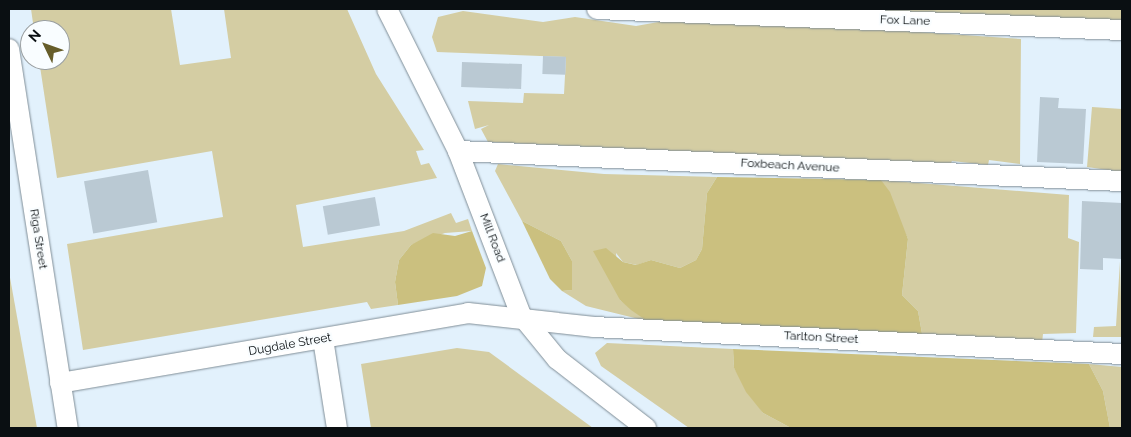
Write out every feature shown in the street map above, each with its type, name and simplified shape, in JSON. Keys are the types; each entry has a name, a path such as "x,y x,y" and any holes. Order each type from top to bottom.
{"street":[{"name":"Mill Road","path":"387,9 458,151 521,315 556,359 646,428"},
{"name":"Fox Lane","path":"597,9 1122,30"},
{"name":"Riga Street","path":"9,49 68,428"},
{"name":"Foxbeach Avenue","path":"458,151 1122,182"},
{"name":"Dugdale Street","path":"60,383 468,313 521,315"},
{"name":"Tarlton Street","path":"521,315 594,327 1122,354"},
{"path":"323,339 337,428"}],"shaded area":[{"path":"31,9 171,9 180,65 231,58 224,9 347,9 376,74 424,150 416,151 421,165 429,163 437,178 296,205 303,247 404,231 451,213 456,223 468,219 472,231 445,233 411,245 399,260 395,282 398,305 371,309 367,302 83,350 67,244 223,217 212,151 57,178 41,70 70,70 70,20 33,20"},
{"path":"816,9 1122,9 1122,21"},
{"path":"463,11 543,22 575,17 636,26 664,21 774,22 1021,39 1020,164 989,160 988,165 952,161 950,165 488,142 481,129 489,125 475,129 468,101 523,103 524,93 564,94 566,57 437,52 432,37 438,17"},
{"path":"1092,107 1122,109 1122,172 1087,167"},
{"path":"498,164 604,174 717,177 707,193 702,249 696,260 680,268 651,260 637,265 623,262 616,253 620,300 647,321 586,306 562,291 572,290 572,261 561,241 522,221 495,171"},
{"path":"717,177 881,180 890,192 908,239 902,295 918,311 923,339 647,321 631,310 620,300 593,251 606,248 623,262 636,265 651,260 680,268 696,260 702,249 707,193"},
{"path":"881,180 1069,195 1068,238 1079,242 1076,333 1043,334 1042,343 923,339 918,311 902,295 908,239"},
{"path":"522,221 561,241 572,261 572,290 562,291 550,279"},
{"path":"472,231 486,268 482,286 457,296 398,305 395,282 399,260 411,245 433,233 455,236"},
{"path":"1120,261 1122,337 1093,337 1094,327 1116,326"},
{"path":"9,272 37,428 9,428"},
{"path":"607,343 733,349 734,368 763,413 791,428 689,428 601,366 595,353"},
{"path":"457,348 489,352 593,428 371,428 361,364"},
{"path":"733,349 1089,364 1103,391 1110,428 791,428 763,413 746,392 734,368"},
{"path":"1089,364 1122,367 1122,428 1110,428 1103,391"}],"building":[{"path":"543,56 566,57 565,75 542,74"},
{"path":"462,62 522,64 521,89 461,87"},
{"path":"1040,97 1059,98 1058,108 1086,109 1083,164 1037,162"},
{"path":"148,170 157,222 93,233 84,181"},
{"path":"375,197 380,226 328,235 323,206"},
{"path":"1082,201 1122,203 1122,259 1103,258 1103,270 1080,269"}]}
